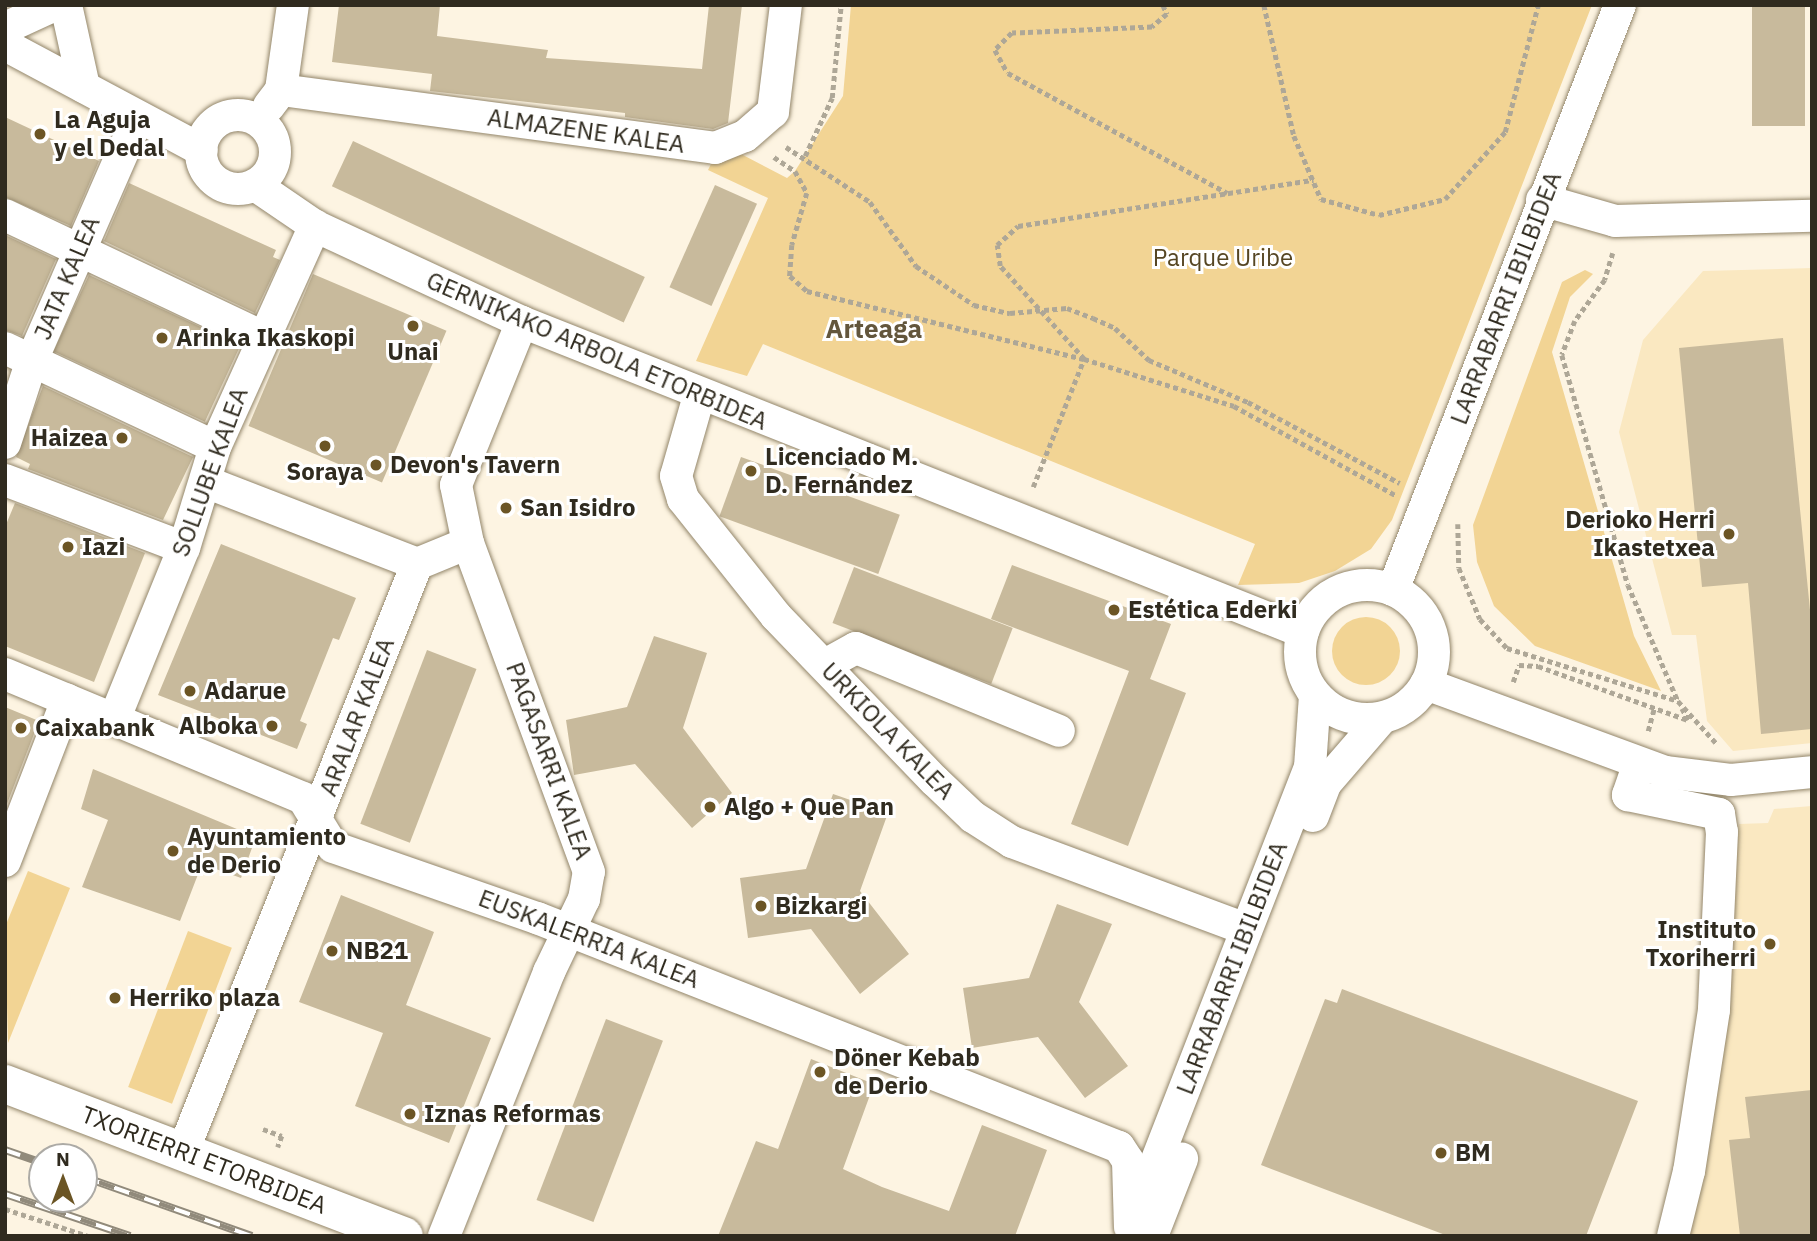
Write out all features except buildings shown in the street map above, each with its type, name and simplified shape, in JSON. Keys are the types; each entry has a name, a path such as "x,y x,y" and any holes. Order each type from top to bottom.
{"street":[{"path":"5,28 55,5"},
{"path":"66,5 83,87"},
{"path":"262,123 281,90 293,5"},
{"name":"ALMAZENE KALEA","path":"281,90 715,148 747,138 772,112 786,5"},
{"name":"LARRABARRI IBILBIDEA","path":"1392,590 1620,5"},
{"path":"5,45 202,150"},
{"name":"JATA KALEA","path":"5,443 18,354 77,250 138,117"},
{"path":"227,117 262,123 275,156 256,185 220,184 204,166 202,150 208,131 227,117"},
{"name":"GERNIKAKO ARBOLA ETORBIDEA","path":"256,185 315,226 522,322 699,396 1303,632"},
{"path":"1542,200 1615,221 1812,216"},
{"path":"5,215 261,336"},
{"name":"SOLLUBE KALEA","path":"114,720 184,548 215,447 261,336 315,226"},
{"name":"PAGASARRI KALEA","path":"444,1236 589,872 468,542 456,485 522,322"},
{"path":"18,354 215,447"},
{"name":"URKIOLA KALEA","path":"699,396 676,476 682,499 776,616 963,808 1013,842 1246,929"},
{"path":"5,481 184,548"},
{"path":"206,482 417,564 468,542"},
{"name":"ARALAR KALEA","path":"183,1154 417,564"},
{"path":"1371,585 1392,590 1426,620 1433,663 1426,684 1415,699 1382,718 1345,715 1315,695 1303,676 1303,632 1312,612 1339,592 1371,585"},
{"path":"825,664 856,648 1059,731"},
{"name":"EUSKALERRIA KALEA","path":"5,674 303,797 333,846 568,930 1119,1147 1128,1161 1136,1233"},
{"path":"1426,684 1638,766 1731,780 1812,772"},
{"name":"LARRABARRI IBILBIDEA","path":"1136,1233 1246,929 1310,767 1315,695"},
{"path":"5,860 67,700"},
{"name":"LARRABARRI IBILBIDEA","path":"1136,1233 1325,784 1382,718"},
{"path":"1638,766 1629,795 1719,814 1723,832 1714,1010 1689,1171 1673,1236"},
{"name":"TXORIERRI ETORBIDEA","path":"5,1084 404,1236"}],"path":[{"path":"805,156 832,98 841,5"},
{"path":"1163,5 1167,14 1152,27 1013,33 995,50 1009,73 1228,193"},
{"path":"1264,5 1294,136 1321,199 1379,215 1445,199 1505,132 1538,5"},
{"path":"747,138 776,142 805,156 870,202 916,265 937,283 995,312 1036,307 1067,309 1115,328 1149,360 1248,402 1391,476 1425,506"},
{"path":"747,138 795,171 807,193 792,245 790,276 807,291 1084,359 1234,406 1458,522 1459,568 1480,619 1507,648 1678,701 1721,748"},
{"path":"1084,359 1000,266 997,245 1018,226 1313,180"},
{"path":"1502,712 1519,664 1538,666 1688,720 1629,586 1562,355 1575,321 1605,280 1615,221"},
{"path":"1020,520 1084,359"},
{"path":"263,1129 282,1136"},
{"path":"5,1209 88,1236"}],"shaded area":[{"name":"Derioko Herri Ikastetxea","path":"1812,268 1812,743 1733,751 1707,721 1696,635 1672,635 1619,432 1643,340 1703,271"},
{"name":"Instituto Txoriherri","path":"1812,806 1812,1236 1679,1236 1717,1064 1739,824 1768,823 1774,809"}],"green space":[{"name":"Parque Uribe","path":"851,5 1592,5 1392,520 1371,549 1335,571 1299,583 1238,585 1255,544 763,344 747,376 696,361 768,198 708,170 712,162 741,154 787,178 795,171 843,96"},
{"path":"1585,270 1593,274 1570,297 1552,352 1634,636 1661,691 1535,646 1494,606 1477,562 1473,525 1562,282"},
{"path":"1373,617 1394,632 1400,644 1398,664 1390,675 1373,685 1359,685 1342,675 1334,664 1332,644 1342,627 1353,619"},
{"path":"28,871 70,888 8,1043 5,927"},
{"path":"188,931 232,948 172,1104 128,1087"}],"railway":[{"path":"5,1150 28,1158"},
{"path":"98,1182 252,1236"},
{"path":"5,1194 130,1236"}],"place":[{"name":"La Aguja y el Dedal","path":"40,134"},
{"name":"Unai","path":"413,326"},
{"name":"Arinka Ikaskopi","path":"162,338"},
{"name":"Haizea","path":"122,438"},
{"name":"Soraya","path":"325,446"},
{"name":"Devon's Tavern","path":"376,465"},
{"name":"Licenciado M. D. Fernández","path":"751,471"},
{"name":"San Isidro","path":"506,508"},
{"name":"Derioko Herri Ikastetxea","path":"1729,534"},
{"name":"Iazi","path":"68,547"},
{"name":"Estética Ederki","path":"1114,610"},
{"name":"Adarue","path":"190,691"},
{"name":"Alboka","path":"272,726"},
{"name":"Caixabank","path":"21,728"},
{"name":"Algo + Que Pan","path":"710,807"},
{"name":"Ayuntamiento de Derio","path":"173,851"},
{"name":"Bizkargi","path":"761,906"},
{"name":"Instituto Txoriherri","path":"1770,944"},
{"name":"NB21","path":"332,951"},
{"name":"Herriko plaza","path":"115,998"},
{"name":"Döner Kebab de Derio","path":"820,1072"},
{"name":"Iznas Reformas","path":"410,1114"},
{"name":"BM","path":"1441,1153"}],"district":[{"name":"Arteaga","path":"874,329"}]}
